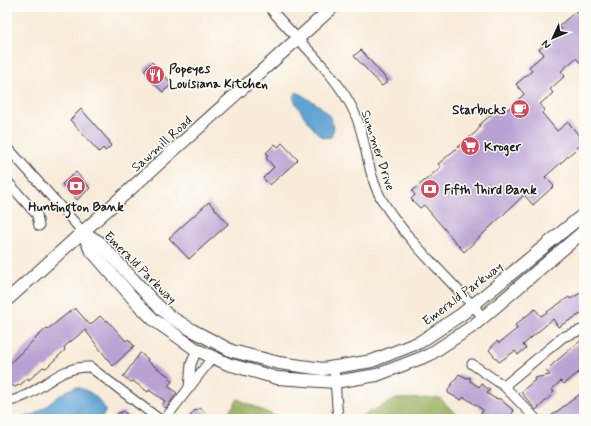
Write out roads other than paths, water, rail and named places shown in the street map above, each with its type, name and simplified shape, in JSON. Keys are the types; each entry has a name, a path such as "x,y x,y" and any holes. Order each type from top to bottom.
{"main road":[{"name":"Sawmill Road","path":"7,300 333,7"},
{"name":"Emerald Parkway","path":"83,232 99,242 151,299 169,316 192,330 232,351 279,363 323,369 372,361 420,342 473,306 584,214"},
{"name":"Emerald Parkway","path":"83,232 90,249 138,304 154,320 197,350 228,364 277,378 335,382 377,375 429,356 483,317 584,231"}],"street":[{"name":"Summer Drive","path":"269,7 347,97 364,138 374,182 381,199 397,222 483,317"},
{"path":"7,147 83,232"},
{"path":"7,181 37,215 39,226"},
{"path":"504,386 563,337 584,329"},
{"path":"189,388 191,364 197,350"},
{"path":"165,419 212,358"},
{"path":"472,364 504,386 536,419"},
{"path":"7,402 31,394 64,371 77,367 90,367 160,419"},
{"path":"334,367 338,419"}],"water":[{"path":"297,92 319,106 328,114 334,127 331,137 326,138 321,136 310,124 293,97"},
{"path":"76,387 86,390 100,401 106,410 103,416 96,419 7,419 24,418 29,416 41,410 70,389"}],"place":[{"name":"Popeyes Louisiana Kitchen","path":"155,75"},
{"name":"Starbucks","path":"520,109"},
{"name":"Kroger","path":"470,146"},
{"name":"Huntington Bank","path":"76,186"},
{"name":"Fifth Third Bank","path":"430,189"}]}
